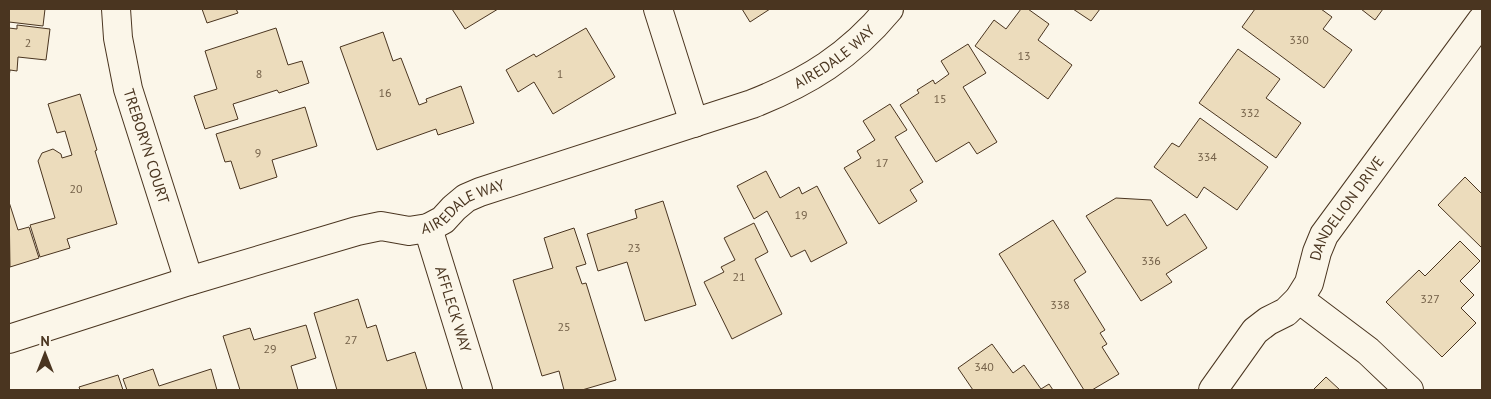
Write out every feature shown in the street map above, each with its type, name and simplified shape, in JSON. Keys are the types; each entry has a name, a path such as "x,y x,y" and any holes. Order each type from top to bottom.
{"street":[{"name":"TREBORYN COURT","path":"116,9 118,38 128,89 190,281"},
{"path":"658,9 694,123"},
{"name":"AIREDALE WAY","path":"9,339 190,281 357,231 381,226 409,231 428,228 443,220 466,198 480,192 752,104 793,87 811,77 849,49 889,9"},
{"name":"DANDELION DRIVE","path":"1213,390 1256,331 1268,321 1286,312 1299,299 1309,283 1316,252 1324,235 1482,20"},
{"name":"AFFLECK WAY","path":"428,228 478,390"},
{"path":"1299,299 1368,350 1409,390"}],"building":[{"path":"9,9 45,9 43,26 9,22"},
{"path":"202,9 236,9 238,13 207,23"},
{"path":"452,9 498,9 465,29"},
{"path":"742,9 770,9 750,22"},
{"path":"1021,9 1028,9 1049,24 1038,40 1072,65 1048,99 975,46 994,20 1006,29"},
{"path":"1073,9 1100,9 1091,21"},
{"path":"1255,9 1321,9 1332,17 1323,29 1352,50 1324,88 1242,27"},
{"path":"1361,9 1383,9 1375,20"},
{"path":"17,25 50,29 46,60 18,57 17,71 10,70 9,77 9,28 17,29"},
{"path":"276,28 288,65 302,61 309,83 279,93 277,90 233,104 238,119 205,129 194,96 217,89 205,51"},
{"path":"586,28 615,77 553,114 534,82 518,92 506,70 534,54 536,57"},
{"path":"383,32 393,61 401,58 419,105 427,102 426,99 461,86 474,123 438,135 436,129 377,150 340,47"},
{"path":"968,44 986,73 963,87 997,142 977,154 969,142 936,162 900,105 919,93 917,90 933,80 935,84 949,74 941,61"},
{"path":"1238,49 1280,79 1266,98 1301,123 1276,158 1199,103"},
{"path":"80,94 117,224 67,239 70,248 40,257 30,225 55,218 38,161 42,153 53,149 61,154 62,158 72,155 65,131 57,133 48,104"},
{"path":"890,104 907,130 895,137 923,182 910,190 917,201 879,224 844,168 861,158 857,151 875,140 863,121"},
{"path":"305,107 317,146 272,160 277,177 240,189 231,161 225,162 216,134"},
{"path":"1200,118 1268,167 1237,210 1204,187 1197,198 1154,167 1172,143 1179,147"},
{"path":"766,171 780,198 799,187 802,194 817,186 847,243 811,262 805,250 791,257 767,211 754,219 737,186"},
{"path":"1465,177 1482,194 1482,248 1438,205"},
{"path":"1116,198 1151,200 1167,226 1185,214 1207,248 1166,274 1172,282 1141,301 1086,216"},
{"path":"663,201 696,305 645,321 627,262 598,271 587,234 637,218 635,210"},
{"path":"9,202 18,230 29,227 39,258 10,267"},
{"path":"1053,220 1086,272 1074,280 1105,330 1100,333 1107,344 1102,347 1119,374 1092,390 1084,390 999,254"},
{"path":"754,223 768,252 755,259 782,314 732,339 704,282 724,272 721,267 735,260 724,238"},
{"path":"574,228 586,264 576,267 582,284 586,283 616,380 582,390 564,390 559,371 542,376 513,280 553,268 544,238"},
{"path":"1460,241 1480,261 1460,281 1474,295 1461,308 1476,323 1442,357 1386,302 1419,270 1425,276"},
{"path":"358,299 367,328 376,325 387,361 415,352 427,390 337,390 314,313"},
{"path":"306,325 316,358 291,366 298,390 240,390 223,336 250,328 254,340"},
{"path":"992,344 1013,373 1024,365 1041,389 1049,384 1053,390 973,390 958,368"},
{"path":"153,369 159,386 211,369 217,390 127,390 123,379"},
{"path":"118,375 123,390 80,390 79,387"},
{"path":"1326,377 1340,390 1313,390"}]}
